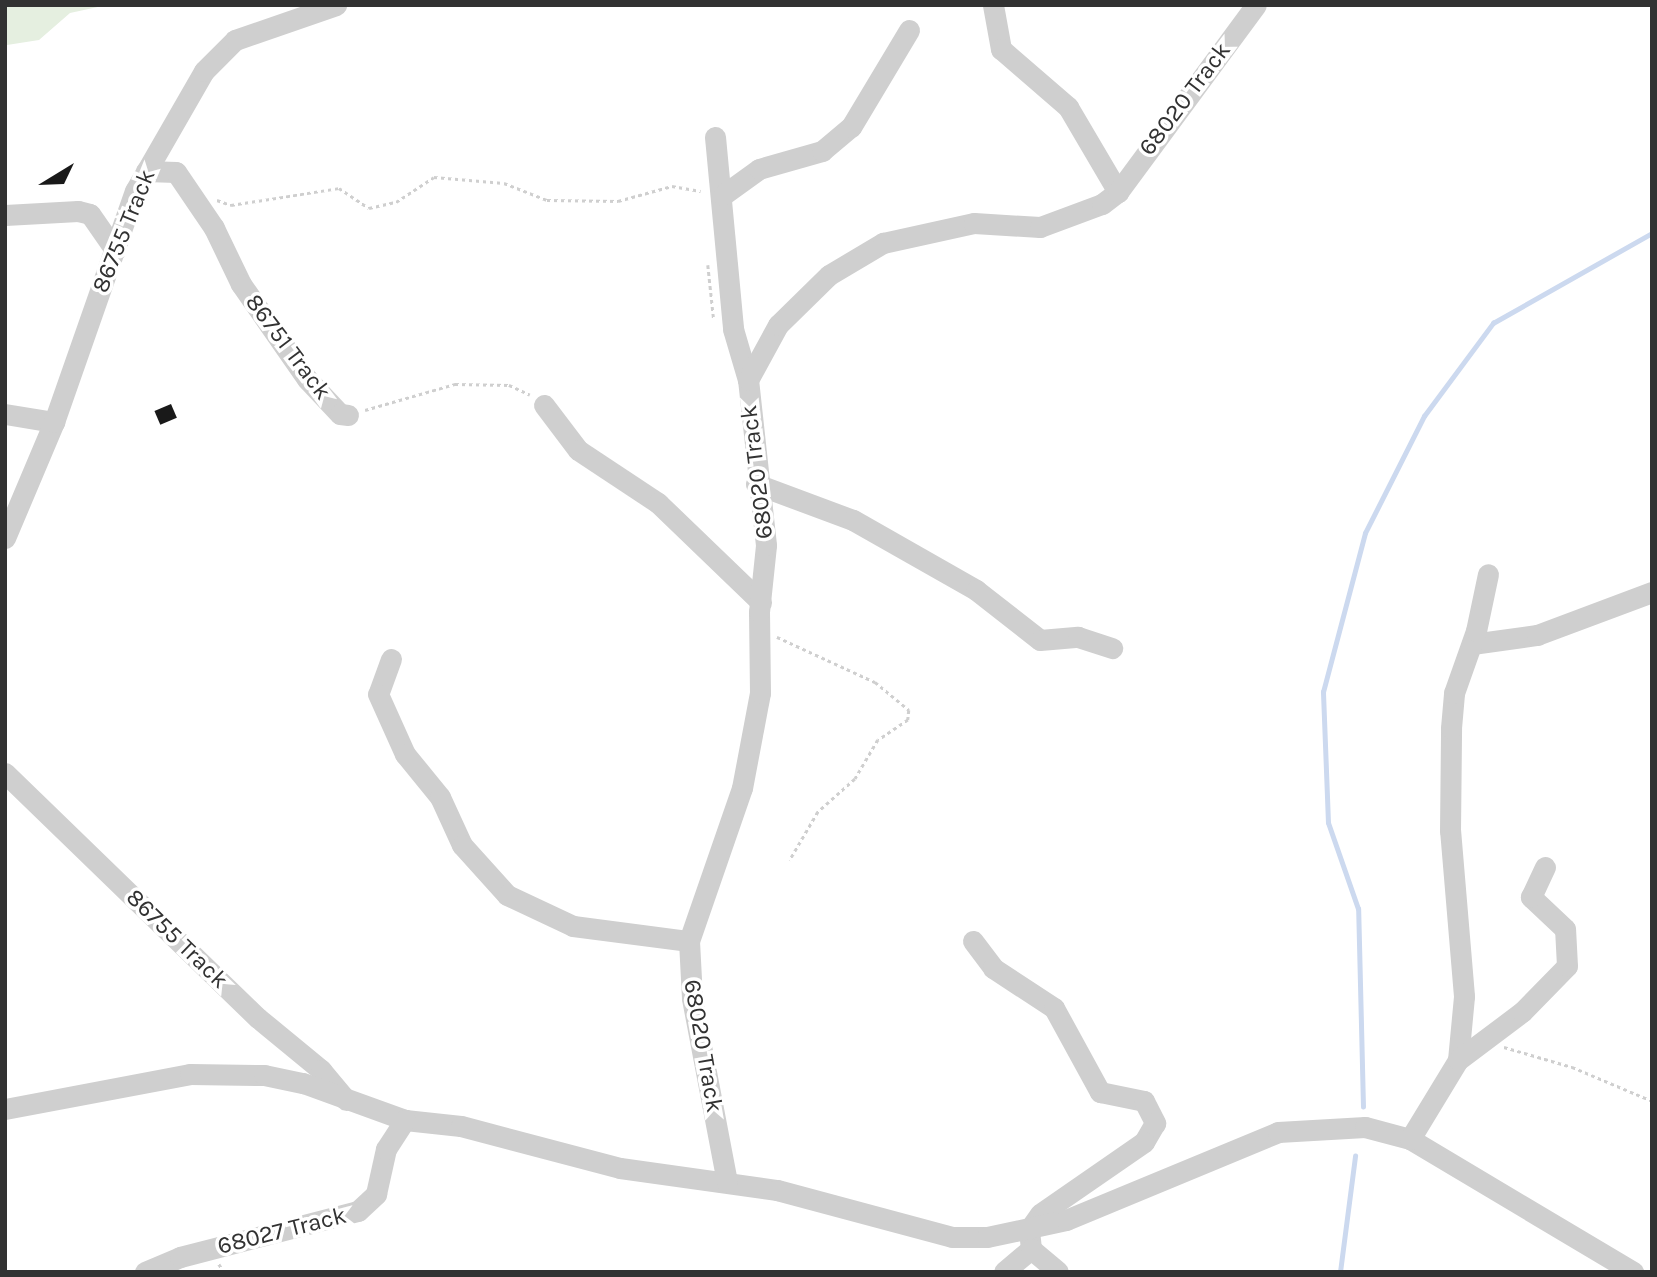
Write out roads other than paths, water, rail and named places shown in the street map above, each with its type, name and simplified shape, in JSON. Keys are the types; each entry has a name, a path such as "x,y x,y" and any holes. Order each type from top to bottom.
{"street":[{"name":"86755 Track","path":"5,538 54,422 146,171 219,52 254,32 336,5"},
{"path":"993,5 1001,49 1068,107 1118,192"},
{"name":"68020 Track","path":"727,1182 693,1009 689,941 755,740 758,627 766,525 756,484 748,380 778,325 829,275 883,243 974,223 1040,227 1066,221 1118,192 1256,5"},
{"path":"714,196 759,169 822,151 851,127 909,30"},
{"path":"715,137 714,196 733,329 748,380"},
{"name":"86751 Track","path":"146,171 176,172 196,198 241,284 307,379 340,414 348,415"},
{"path":"5,215 78,211 90,214 115,250"},
{"path":"544,405 578,450 658,503 761,602"},
{"path":"5,414 54,422"},
{"path":"756,484 853,520 976,590 1040,640 1077,637 1112,648"},
{"path":"1458,1060 1464,996 1450,831 1451,728 1456,682 1472,643 1488,574"},
{"path":"1472,643 1537,635 1652,592"},
{"path":"391,659 378,689 405,754 440,797 462,845 498,887 573,926 689,941"},
{"name":"86755 Track","path":"5,773 258,1018 321,1070 350,1104"},
{"path":"1410,1139 1458,1060 1485,1041 1567,966 1565,929 1531,897 1545,867"},
{"path":"973,941 993,968 1054,1008 1100,1092 1144,1101 1154,1114 1153,1132 1144,1142 1060,1199 1004,1272"},
{"path":"5,1109 190,1074 229,1072 303,1083 350,1104 405,1120 461,1126 620,1168 727,1182 952,1237 1030,1239 1066,1220 1278,1132 1365,1127 1410,1139 1633,1272"},
{"name":"68027 Track","path":"145,1272 180,1257 318,1225 365,1207 376,1194 386,1149 405,1120"},
{"path":"1030,1239 1058,1272"}],"waterway":[{"path":"1363,1107 1358,909 1328,823 1323,692 1365,533 1424,416 1493,323 1652,233"},
{"path":"1340,1272 1355,1156"}]}
